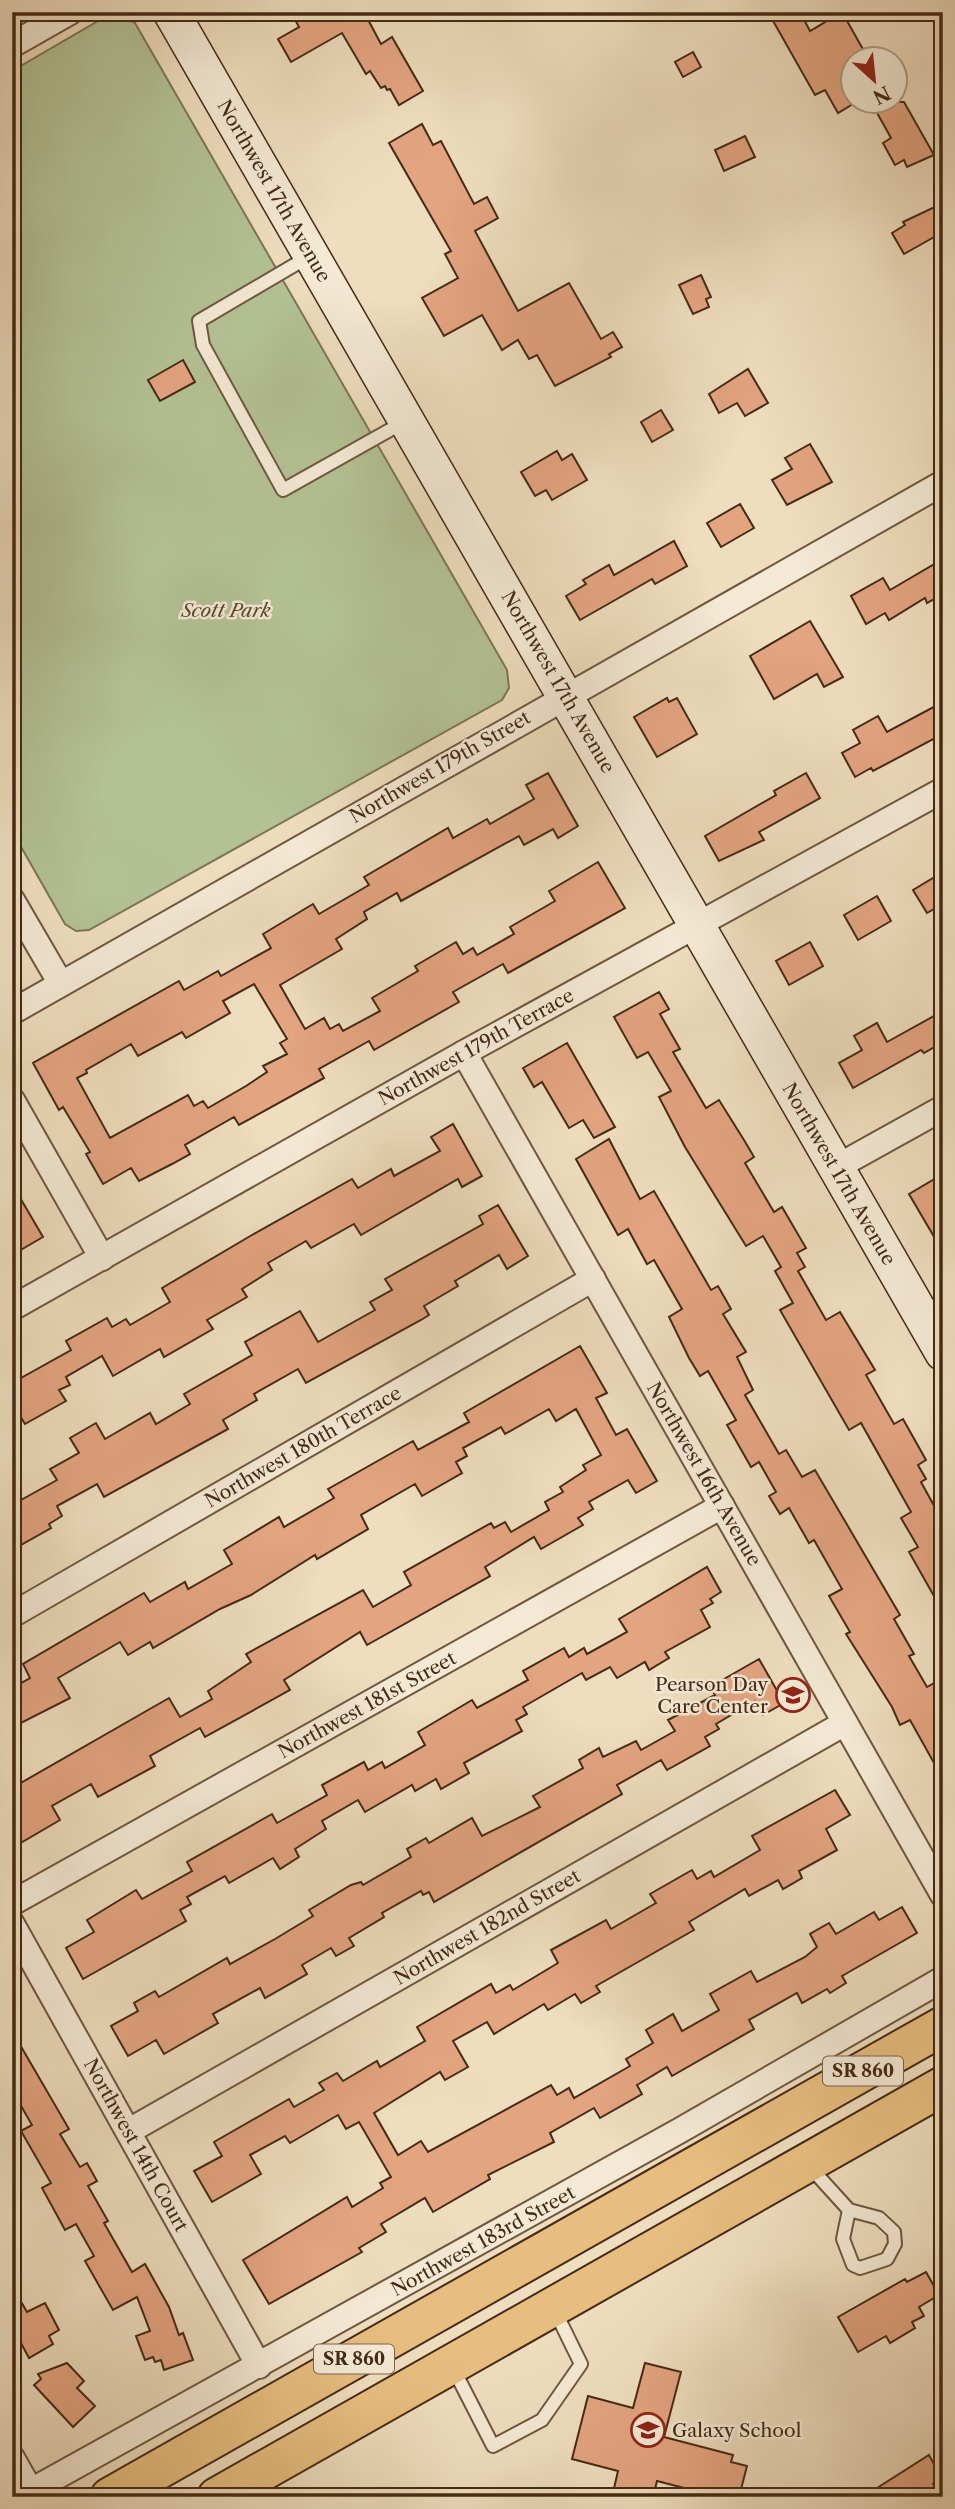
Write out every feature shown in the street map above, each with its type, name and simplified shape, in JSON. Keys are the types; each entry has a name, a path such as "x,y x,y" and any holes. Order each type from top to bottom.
{"main road":[{"name":"Northwest 183rd Street","path":"110,2497 943,2026"},
{"name":"SR 860","path":"227,2493 943,2086"},
{"path":"687,2231 687,2212 695,2192 732,2146"},
{"path":"554,2307 564,2272 598,2220"}],"street":[{"path":"12,45 69,12"},
{"name":"Northwest 17th Avenue","path":"171,12 943,1353"},
{"name":"Northwest 179th Street","path":"12,1012 943,483"},
{"name":"Northwest 179th Terrace","path":"12,1308 464,1053 943,790"},
{"path":"12,900 61,984"},
{"name":"Northwest 16th Avenue","path":"464,1053 943,1895"},
{"path":"12,1100 102,1258"},
{"path":"835,1168 943,1108"},
{"name":"Northwest 180th Terrace","path":"12,1615 593,1279"},
{"name":"Northwest 181st Street","path":"12,1903 722,1506"},
{"name":"Northwest 182nd Street","path":"128,2131 845,1723"},
{"name":"Northwest 14th Court","path":"12,1924 259,2366"},
{"name":"Northwest 183rd Street","path":"29,2495 943,1979"},
{"path":"12,2458 29,2495"}],"lane":[{"path":"311,255 199,321 203,345 283,490 407,420"},
{"path":"807,2163 849,2210 878,2218 894,2232 895,2244 887,2259 860,2268 853,2265 843,2239 849,2210"},
{"path":"452,2365 493,2446 542,2420 581,2364 554,2307"}],"green space":[{"name":"Scott Park","path":"120,15 135,23 507,670 509,688 502,700 89,930 76,931 65,924 12,831 12,71 105,17"}],"building":[{"path":"291,12 364,12 381,44 392,37 423,91 399,105 390,89 387,90 385,86 381,88 370,71 366,74 342,33 291,62 278,39 299,27"},
{"path":"768,12 800,12 810,31 842,12 861,46 839,46 839,112 825,90 815,95"},
{"path":"693,52 701,67 683,77 675,62"},
{"path":"909,111 934,155 907,167 904,160 895,165 883,143 891,138 879,116 909,116"},
{"path":"422,124 433,145 441,141 474,204 487,197 498,218 475,231 518,311 569,283 601,339 613,332 622,347 609,354 611,357 555,386 537,355 529,359 518,340 502,350 482,315 444,336 422,298 458,278 445,254 451,251 389,143"},
{"path":"745,136 755,157 724,171 715,150"},
{"path":"943,203 943,232 904,254 892,233 905,225 903,222"},
{"path":"701,275 711,297 706,299 709,307 693,314 679,285"},
{"path":"183,360 195,382 160,401 148,380"},
{"path":"748,369 768,403 745,416 737,403 719,413 709,394"},
{"path":"661,410 673,430 652,442 641,422"},
{"path":"810,444 832,482 787,505 772,480 792,469 785,458"},
{"path":"557,451 562,460 572,454 587,480 552,500 546,490 535,496 521,472"},
{"path":"740,504 754,528 721,547 707,523"},
{"path":"674,541 687,566 655,584 652,579 580,620 566,596 586,584 583,580 609,565 614,575"},
{"path":"943,559 943,594 927,603 925,598 889,620 885,613 866,624 851,596 883,578 890,590"},
{"path":"810,621 843,677 824,687 817,674 774,699 750,656"},
{"path":"667,698 669,702 677,698 697,734 657,757 634,717"},
{"path":"943,702 943,734 873,771 871,768 855,777 842,753 860,743 853,730 878,716 887,732"},
{"path":"548,773 578,826 558,838 553,829 524,845 519,836 401,901 397,893 364,912 367,919 336,939 342,949 280,985 305,1029 324,1018 330,1029 339,1024 343,1031 380,1011 372,998 418,971 415,966 456,942 463,954 473,948 477,955 514,934 510,927 555,901 549,891 598,862 625,908 508,973 503,964 453,992 459,1002 374,1050 369,1041 319,1069 324,1078 239,1125 234,1117 185,1145 190,1154 172,1164 139,1181 131,1168 103,1184 86,1154 90,1152 63,1107 59,1110 33,1063 179,981 184,990 218,971 221,976 271,948 263,934 313,904 319,914 369,885 364,877 448,828 453,838 487,819 490,824 534,799 526,785","holes":["254,984 287,1039 280,1043 287,1054 263,1066 267,1072 208,1108 203,1101 194,1106 188,1095 110,1138 77,1078 131,1044 138,1056 182,1032 186,1038 230,1013 223,1001"]},
{"path":"806,773 820,798 759,832 764,840 719,861 705,836 776,795 774,791"},
{"path":"943,872 943,904 927,913 913,890"},
{"path":"877,896 891,921 858,940 844,915"},
{"path":"810,942 823,966 789,985 776,961"},
{"path":"659,992 669,1009 660,1014 680,1049 673,1052 706,1108 719,1100 744,1140 754,1157 745,1163 774,1212 782,1207 806,1248 797,1253 805,1267 798,1271 826,1320 840,1312 875,1370 866,1375 894,1424 903,1419 926,1460 918,1465 926,1479 921,1482 943,1522 943,1612 909,1552 918,1547 901,1518 911,1512 861,1423 849,1430 780,1310 793,1303 775,1271 781,1267 763,1236 746,1246 685,1147 659,1097 671,1091 648,1052 637,1058 614,1017"},
{"path":"943,1011 943,1042 924,1053 921,1050 853,1088 839,1063 862,1050 854,1036 877,1023 887,1042"},
{"path":"567,1043 615,1127 594,1138 583,1120 569,1128 542,1082 534,1087 523,1068"},
{"path":"453,1124 482,1176 462,1187 458,1179 361,1235 354,1224 311,1248 306,1241 268,1263 272,1270 242,1289 247,1297 207,1320 213,1329 164,1357 160,1349 113,1376 102,1356 66,1377 70,1385 59,1390 66,1401 25,1424 12,1403 12,1383 71,1350 66,1341 107,1318 112,1327 126,1319 130,1325 170,1302 162,1288 252,1235 352,1179 358,1188 391,1169 394,1176 440,1151 431,1137"},
{"path":"609,1139 640,1199 654,1191 711,1290 718,1286 731,1309 723,1314 746,1352 737,1357 753,1390 745,1395 779,1454 786,1450 802,1477 815,1470 900,1615 894,1619 914,1654 909,1656 927,1687 936,1682 943,1695 943,1779 910,1720 900,1725 892,1707 846,1634 850,1632 829,1596 842,1589 814,1540 809,1543 789,1508 780,1514 769,1496 776,1492 759,1462 751,1467 727,1425 736,1420 708,1371 700,1376 689,1358 669,1317 682,1309 654,1260 647,1264 628,1229 618,1235 576,1159"},
{"path":"943,1174 943,1252 909,1194"},
{"path":"12,1184 43,1237 12,1255"},
{"path":"498,1205 528,1256 507,1269 499,1255 455,1281 458,1286 424,1306 429,1315 421,1320 306,1383 298,1369 254,1394 257,1400 223,1420 228,1429 104,1497 97,1484 57,1506 62,1516 49,1524 51,1528 12,1550 12,1505 57,1480 50,1469 79,1453 70,1438 96,1423 105,1439 150,1413 156,1424 190,1404 184,1394 252,1355 245,1342 300,1311 318,1342 375,1310 370,1302 392,1290 385,1279 483,1224 479,1216"},
{"path":"580,1346 607,1393 596,1398 616,1435 627,1429 657,1481 636,1493 628,1480 589,1502 593,1509 578,1518 583,1525 541,1549 534,1537 485,1567 490,1576 367,1645 360,1632 284,1680 290,1690 205,1737 200,1728 150,1756 155,1766 98,1797 91,1784 52,1806 60,1820 12,1848 12,1788 169,1698 180,1717 212,1699 208,1691 251,1662 246,1654 363,1590 373,1607 411,1585 404,1572 491,1523 494,1528 505,1522 511,1532 549,1510 545,1502 563,1492 560,1487 586,1470 583,1465 601,1455 576,1409 556,1421 549,1409 505,1434 501,1427 463,1448 467,1456 456,1462 462,1473 422,1496 415,1484 361,1515 368,1529 317,1559 315,1555 251,1595 220,1609 153,1648 150,1642 128,1655 120,1642 58,1678 70,1698 19,1724 12,1712 12,1688 30,1678 23,1664 144,1593 150,1602 185,1582 188,1589 232,1564 224,1550 279,1517 284,1527 334,1498 328,1489 413,1441 418,1450 469,1422 464,1413"},
{"path":"707,1567 721,1592 710,1599 713,1603 701,1610 710,1627 665,1652 669,1658 649,1670 645,1662 617,1678 610,1667 586,1680 582,1673 523,1707 527,1714 516,1720 522,1731 464,1763 469,1773 441,1789 436,1779 415,1791 412,1785 365,1812 358,1800 322,1821 326,1829 295,1849 299,1857 280,1869 273,1858 229,1883 225,1876 187,1897 191,1904 180,1910 186,1921 83,1979 66,1948 94,1932 87,1920 136,1890 142,1899 192,1871 187,1862 272,1814 277,1823 327,1795 322,1785 364,1762 368,1770 382,1762 385,1768 425,1745 418,1732 472,1700 477,1708 528,1680 523,1671 564,1648 569,1657 584,1648 587,1654 627,1632 619,1619"},
{"path":"759,1659 784,1703 763,1715 755,1701 716,1724 719,1729 705,1737 710,1746 667,1770 661,1760 617,1785 622,1794 434,1902 429,1892 423,1895 421,1891 382,1913 384,1917 349,1938 354,1946 336,1956 331,1948 302,1965 307,1974 265,1998 260,1988 213,2014 218,2023 164,2054 156,2040 128,2056 111,2026 138,2011 134,2003 155,1991 159,1997 227,1958 230,1964 275,1939 313,1916 309,1910 351,1885 361,1882 363,1885 411,1857 407,1849 426,1838 429,1843 472,1818 482,1836 540,1807 533,1796 583,1768 579,1760 599,1748 603,1757 636,1741 641,1750 675,1731 668,1720 715,1695 710,1687"},
{"path":"835,1790 850,1815 826,1829 837,1850 799,1871 802,1878 783,1889 778,1880 749,1896 745,1889 689,1922 694,1930 596,1986 600,1992 581,2003 575,1994 548,2010 544,2004 494,2034 487,2022 453,2041 468,2067 445,2080 440,2072 374,2113 398,2155 421,2141 428,2152 551,2085 557,2095 569,2088 574,2098 630,2066 626,2059 653,2043 646,2030 673,2014 682,2031 719,2010 710,1994 751,1971 757,1982 805,1957 817,1947 810,1934 829,1923 836,1934 874,1912 879,1920 902,1907 917,1933 842,1976 846,1983 830,1993 827,1989 802,2003 797,1993 749,2020 754,2029 672,2076 667,2067 637,2085 642,2094 600,2118 594,2108 550,2133 554,2142 488,2175 490,2179 433,2212 425,2198 381,2224 386,2232 359,2248 362,2252 269,2304 243,2260 347,2197 352,2207 383,2188 380,2183 391,2177 359,2122 346,2129 338,2115 290,2143 285,2136 250,2155 261,2174 212,2202 194,2171 222,2156 214,2142 289,2099 294,2107 324,2090 319,2083 337,2073 343,2081 377,2061 380,2067 425,2041 417,2027 491,1984 496,1993 510,1985 513,1990 558,1963 551,1950 606,1920 611,1929 656,1903 650,1894 692,1870 697,1879 711,1871 714,1877 760,1850 752,1836"},
{"path":"12,2031 69,2129 60,2134 80,2167 87,2163 97,2181 88,2186 108,2221 104,2223 132,2272 145,2264 169,2307 179,2335 183,2333 193,2360 164,2370 161,2360 155,2362 153,2357 145,2360 136,2336 150,2331 137,2297 113,2310 85,2261 94,2256 76,2224 65,2230 42,2188 51,2183 21,2131 32,2125 12,2090"},
{"path":"926,2272 939,2295 919,2307 924,2316 912,2322 915,2328 890,2343 886,2336 858,2352 838,2317 905,2279 907,2282"},
{"path":"12,2286 27,2312 45,2303 59,2330 49,2336 53,2344 29,2358 21,2343 12,2348"},
{"path":"67,2363 84,2381 77,2388 95,2406 73,2427 34,2385 41,2379 38,2374"},
{"name":"Galaxy School","path":"645,2363 681,2372 664,2437 733,2455 731,2462 747,2466 739,2497 719,2497 657,2481 653,2497 612,2497 618,2471 572,2459 588,2396 633,2408"},
{"path":"929,2455 942,2479 933,2484 937,2491 927,2497 863,2497"}],"place":[{"name":"Pearson Day Care Center","path":"793,1695"},
{"name":"Galaxy School","path":"648,2430"}]}
